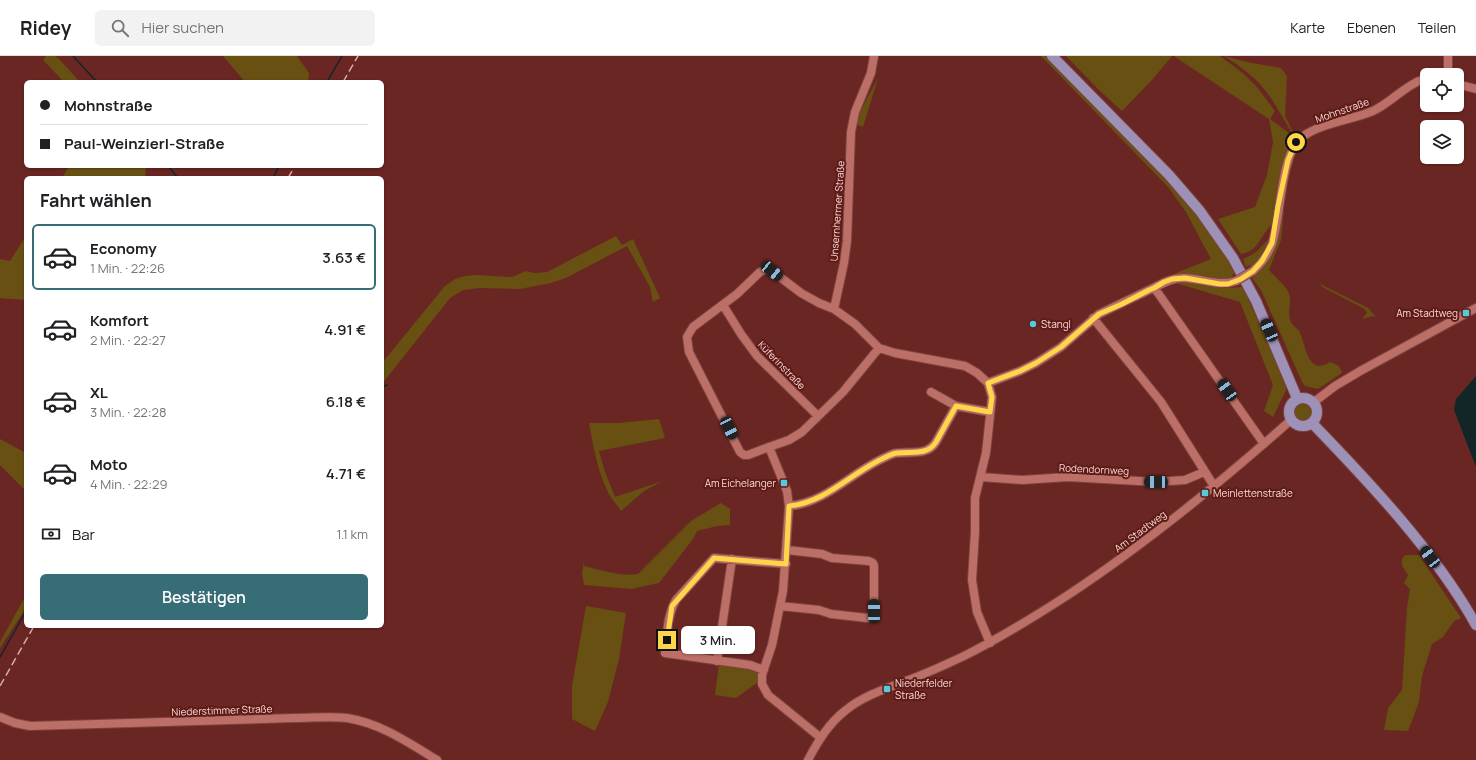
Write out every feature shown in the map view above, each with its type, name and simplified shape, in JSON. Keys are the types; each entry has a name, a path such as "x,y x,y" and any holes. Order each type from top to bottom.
{"main road":[{"path":"1052,56 1186,194 1216,232 1233,258 1256,301 1297,398"},
{"path":"1306,397 1314,402 1317,412 1312,423 1302,426 1291,420 1289,408 1293,401 1297,398 1306,397"},
{"path":"1312,423 1383,500 1423,548 1452,588 1476,626"}],"street":[{"name":"Unsernherrner Straße","path":"834,309 847,241 853,124 859,99 871,73 874,56"},
{"path":"1448,56 1448,68"},
{"name":"Mohnstraße","path":"1154,288 1164,282 1178,278 1228,284 1236,282 1253,271 1262,261 1272,243 1288,160 1296,142 1306,134 1317,129 1363,115 1377,109 1414,83 1420,81"},
{"path":"1464,86 1476,89"},
{"path":"808,760 820,738 846,710 865,698 940,667 990,643 977,612 972,580 975,532 975,498 986,453 992,397 988,383 977,373 965,366 895,353 879,348 855,324 834,309 811,298 772,271 766,269 760,272 737,294 693,327 688,337 688,347 740,452 744,455 748,455 796,436 842,392 879,348"},
{"path":"988,383 1020,371 1050,355 1093,318 1154,288 1264,444"},
{"name":"Küferinstraße","path":"723,305 757,356 818,416"},
{"path":"1314,402 1335,386 1362,370 1476,308"},
{"path":"1093,318 1161,402 1214,486"},
{"path":"931,392 956,406 990,412"},
{"path":"789,506 797,506 813,501 874,463 896,452 912,453 928,450 933,447 956,406"},
{"name":"Am Stadtweg","path":"990,643 1033,618 1100,573 1214,486 1291,420"},
{"path":"769,447 787,491 789,506 786,564 780,606 762,684 768,695 820,738"},
{"name":"Rodendornweg","path":"981,478 1022,480 1068,477 1156,482 1185,480 1204,472"},
{"path":"780,606 819,610 831,614 867,618 871,616 874,611 873,563 870,561 832,558 822,554 787,550"},
{"path":"764,670 750,666 665,653 670,614 672,606 676,600 714,558 786,564"},
{"path":"718,661 732,559"},
{"name":"Niederstimmer Straße","path":"0,717 15,723 30,726 333,717 362,722 383,729 437,760"}],"shaded area":[{"path":"46,56 55,56 78,80 62,80 43,60"},
{"path":"223,56 297,56 309,73 308,80 243,80"},
{"path":"1041,56 1047,56 1188,200 1226,255 1236,273 1232,275 1234,278 1222,281 1178,276 1176,273 1211,259 1186,212 1168,187"},
{"path":"1066,56 1172,56 1152,80 1122,111"},
{"path":"1175,56 1220,56 1244,74 1257,87 1275,111 1270,119 1289,133 1290,141 1288,157 1278,196 1275,221 1256,245 1246,253 1241,254 1218,219 1255,207 1267,175 1273,142 1269,119"},
{"path":"1224,56 1281,68 1287,76 1285,116 1293,132 1298,136 1295,136 1292,133 1271,98 1261,85 1244,69"},
{"path":"878,78 863,127 854,123"},
{"path":"68,168 146,168 145,176 63,176"},
{"path":"1284,211 1281,240 1269,270 1288,291 1290,298 1289,316 1292,324 1299,331 1308,357 1316,365 1322,365 1330,362 1339,366 1342,373 1318,389 1305,386 1302,382 1261,290 1252,278 1255,276 1254,274 1261,269 1281,213"},
{"path":"616,236 622,245 633,239 660,298 653,302 650,287 627,246 566,278 551,283 520,289 480,288 463,290 450,298 384,381 384,361 445,286 455,279 477,275 512,277 526,271 534,273 547,272"},
{"path":"1271,237 1265,250 1257,261 1251,268 1250,265 1246,267 1243,259 1255,253"},
{"path":"24,239 24,300 0,298 0,259 10,261"},
{"path":"1195,281 1223,288 1243,287 1287,388 1273,417 1264,411 1273,385 1240,302 1172,282"},
{"path":"1318,283 1368,308 1376,317 1372,316 1362,319 1367,313 1365,309 1324,288"},
{"path":"1298,400 1306,400 1313,407 1313,415 1306,422 1298,422 1291,415 1291,407"},
{"path":"659,419 665,438 599,451 605,472 615,497 663,481 644,491 621,511 610,496 601,474 589,423 619,423"},
{"path":"0,439 24,452 24,489 0,465"},
{"path":"721,503 730,509 730,525 717,526 697,531 693,539 659,583 631,589 584,585 582,573 584,562 584,566 611,573 625,575 638,574 691,521"},
{"path":"1405,555 1419,555 1461,618 1454,621 1443,637 1432,644 1422,676 1419,702 1408,731 1384,730 1388,708 1402,690 1407,608 1410,589 1404,583 1408,575 1402,566 1402,559"},
{"path":"24,599 24,610 22,614 0,648 0,642"},
{"path":"586,606 626,613 619,659 608,702 595,731 572,719 572,686"},
{"path":"719,664 749,668 758,673 757,683 736,698 715,695"}],"water":[{"path":"1476,376 1476,467 1454,410 1456,399"}],"waterway":[{"path":"73,56 95,80"},
{"path":"328,80 342,56"},
{"path":"170,168 176,176"},
{"path":"274,176 278,168"},
{"path":"0,657 24,615"}],"railway":[{"path":"344,80 358,56"},
{"path":"289,176 294,168"},
{"path":"0,686 33,628"}],"place":[{"name":"Am Stadtweg","path":"1466,313"},
{"name":"Stangl","path":"1033,324"},
{"name":"Am Eichelanger","path":"784,483"},
{"name":"Meinlettenstraße","path":"1205,493"},
{"name":"Niederfelder Straße","path":"887,689"}],"route":[{"path":"667,640 672,606 714,558 786,564 789,506 797,506 819,498 874,463 896,452 912,453 928,450 933,447 956,406 990,412 992,397 988,383 1020,371 1050,355 1093,318 1104,311 1122,304 1151,288 1172,279 1185,278 1212,283 1228,284 1236,282 1247,276 1258,267 1272,243 1288,160 1296,142"}]}
